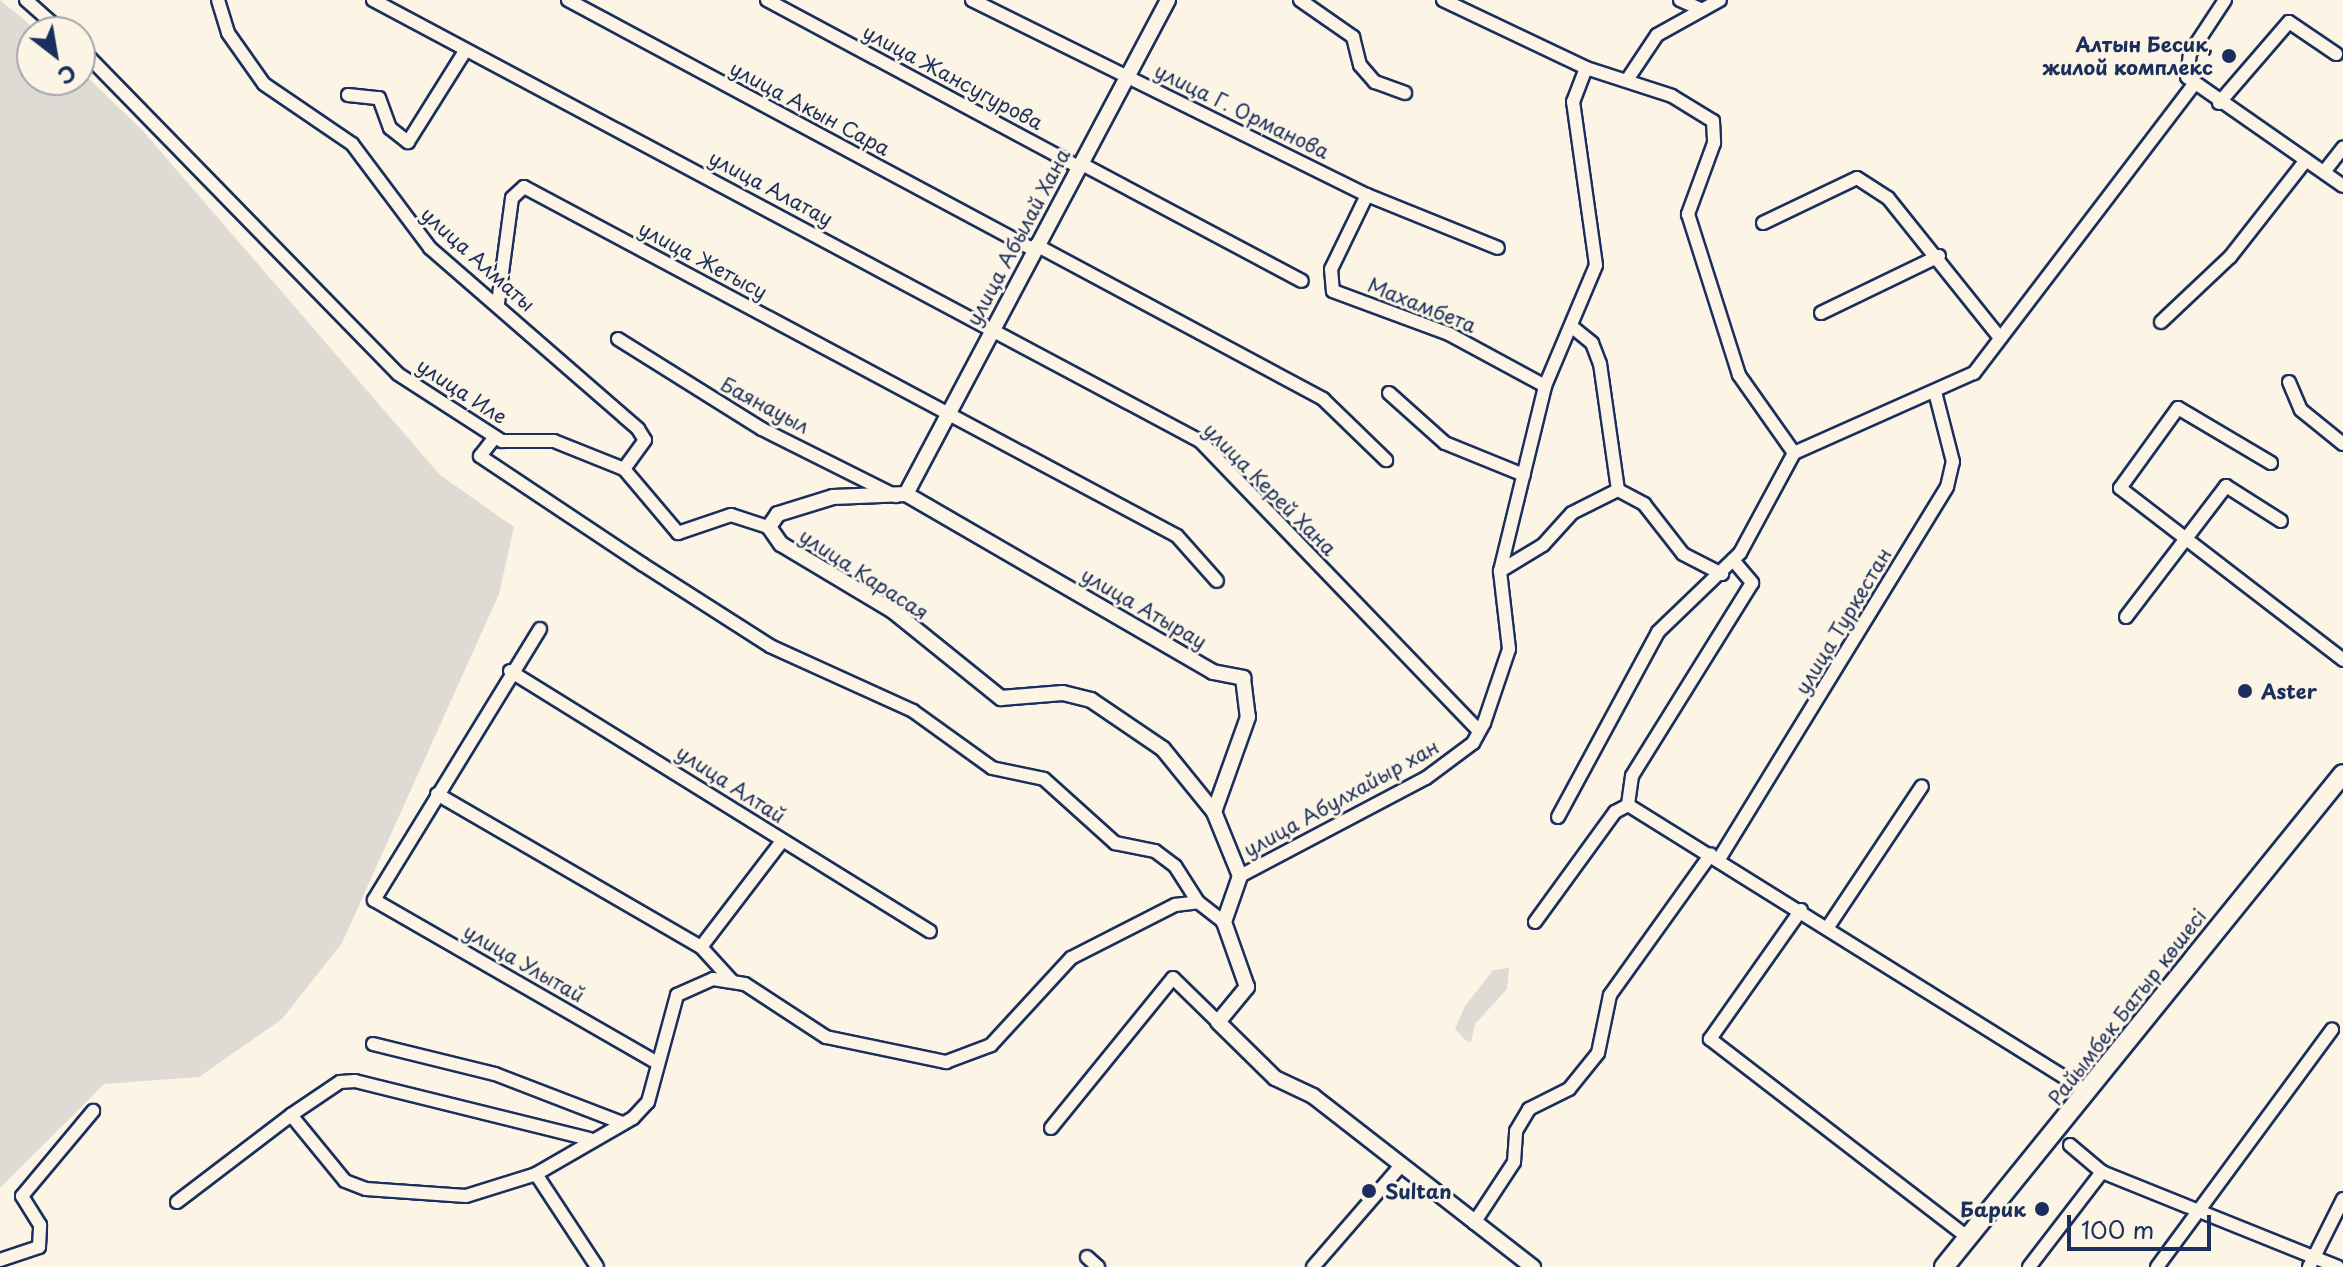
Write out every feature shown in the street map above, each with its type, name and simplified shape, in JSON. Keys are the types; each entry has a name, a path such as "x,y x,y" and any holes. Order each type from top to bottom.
{"main road":[{"name":"Райымбек Батыр көшесі","path":"1944,1267 2343,774"}],"street":[{"path":"26,0 44,16"},
{"name":"улица Алматы","path":"218,0 228,33 264,84 352,144 403,219 638,429 645,440 624,469"},
{"name":"улица Алатау","path":"373,0 465,51 533,81 992,328"},
{"name":"улица Акын Сара","path":"568,0 1323,399 1386,460"},
{"name":"улица Жансугурова","path":"767,0 1302,281"},
{"name":"улица Г. Орманова","path":"972,0 1367,195 1498,248"},
{"name":"улица Абылай Хана","path":"902,496 1124,75 1168,0"},
{"path":"1300,0 1353,37 1360,65 1375,82 1405,93"},
{"path":"1443,0 1586,68 1672,96 1717,128 1688,214 1739,375 1794,453"},
{"path":"1680,0 1702,10"},
{"path":"1627,80 1657,35 1720,0"},
{"path":"2225,0 2185,65 2193,86 2343,186"},
{"path":"2219,103 2289,22 2336,54"},
{"path":"348,95 379,98 390,128 408,142 465,51"},
{"name":"улица Иле","path":"96,64 398,374 495,437 591,450 624,469 678,533 731,515 769,527"},
{"name":"улица Абулхайыр хан","path":"1240,876 1426,778 1479,731 1509,649 1500,571 1545,386 1596,265 1573,102 1586,68"},
{"path":"1558,817 1658,632 1722,574 1733,560 1794,453 1974,373 2193,86"},
{"path":"2324,172 2343,148"},
{"path":"2161,322 2230,257 2306,160"},
{"path":"1763,223 1857,178 1888,198 1939,256 2000,338"},
{"name":"улица Жетысу","path":"498,303 506,271 512,198 524,187 946,413"},
{"name":"Махамбета","path":"1367,195 1331,269 1333,291 1449,334 1545,386"},
{"path":"1821,313 1939,256"},
{"path":"1572,327 1592,343 1600,364 1618,490"},
{"name":"улица Керей Хана","path":"992,328 1200,441 1479,731"},
{"name":"Баянауыл","path":"618,339 762,429 902,496"},
{"path":"2289,382 2301,410 2343,444"},
{"name":"улица Туркестан","path":"1474,1223 1514,1162 1516,1131 1529,1109 1569,1089 1598,1053 1610,995 1715,856 1947,487 1953,462 1935,392"},
{"path":"1389,393 1445,443 1524,475"},
{"path":"2271,463 2186,407 2173,413 2120,488 2343,660"},
{"path":"946,413 1177,536 1217,581"},
{"path":"495,437 480,456 770,646 913,711 992,768 1044,779 1115,843 1155,851 1175,866 1198,902 1224,922 1247,987 1218,1022"},
{"path":"2126,617 2226,486 2281,521"},
{"path":"1500,571 1543,545 1572,513 1618,490"},
{"path":"1618,490 1644,504 1683,554 1722,574"},
{"path":"769,527 778,514 833,497 902,496"},
{"name":"улица Атырау","path":"902,496 1213,672 1243,678 1248,717 1214,812"},
{"name":"улица Карасая","path":"769,527 781,544 893,611 1001,698 1063,693 1128,722 1163,749 1214,812 1240,876"},
{"path":"1628,805 1632,776 1752,583 1733,560"},
{"path":"540,629 510,671 437,794 701,947 733,982"},
{"name":"улица Алтай","path":"510,671 930,931"},
{"path":"1828,927 1922,786"},
{"name":"улица Улытай","path":"437,794 374,900 654,1061"},
{"path":"1628,805 1828,927 2014,1052 2088,1092"},
{"path":"1535,922 1615,812 1628,805"},
{"path":"701,947 782,841"},
{"path":"1224,922 1240,876"},
{"path":"291,1115 345,1181 366,1189 466,1196 536,1174 590,1139 622,1123 648,1102 654,1061 677,995 713,979 733,982 782,1004 826,1037 946,1062 991,1045 1071,958 1175,905 1198,902"},
{"path":"1801,910 1710,1039 1968,1238"},
{"path":"1051,1128 1173,978 1275,1078 1313,1096 1398,1169 1533,1267"},
{"path":"2157,1267 2332,1030"},
{"path":"373,1044 495,1074 622,1123"},
{"path":"177,1202 291,1115 340,1082 355,1081 590,1139"},
{"path":"0,1260 39,1247 40,1225 22,1196 93,1111"},
{"path":"2070,1145 2102,1172 2199,1208 2313,1262 2338,1267"},
{"path":"1313,1267 1398,1169"},
{"path":"2029,1267 2102,1172"},
{"path":"536,1174 597,1267"},
{"path":"2313,1262 2343,1199"},
{"path":"1087,1257 1098,1267"}],"shaded area":[{"path":"0,0 20,16 16,16 16,96 96,96 96,85 143,131 440,475 514,527 499,594 342,943 282,1019 199,1077 104,1084 0,1188"},
{"path":"1509,968 1507,989 1475,1024 1471,1042 1465,1040 1455,1029 1465,1006 1493,970"}],"place":[{"name":"Алтын Бесик, жилой комплекс","path":"2229,56"},
{"name":"Aster","path":"2245,691"},
{"name":"Sultan","path":"1369,1191"},
{"name":"Барик","path":"2042,1209"}]}
